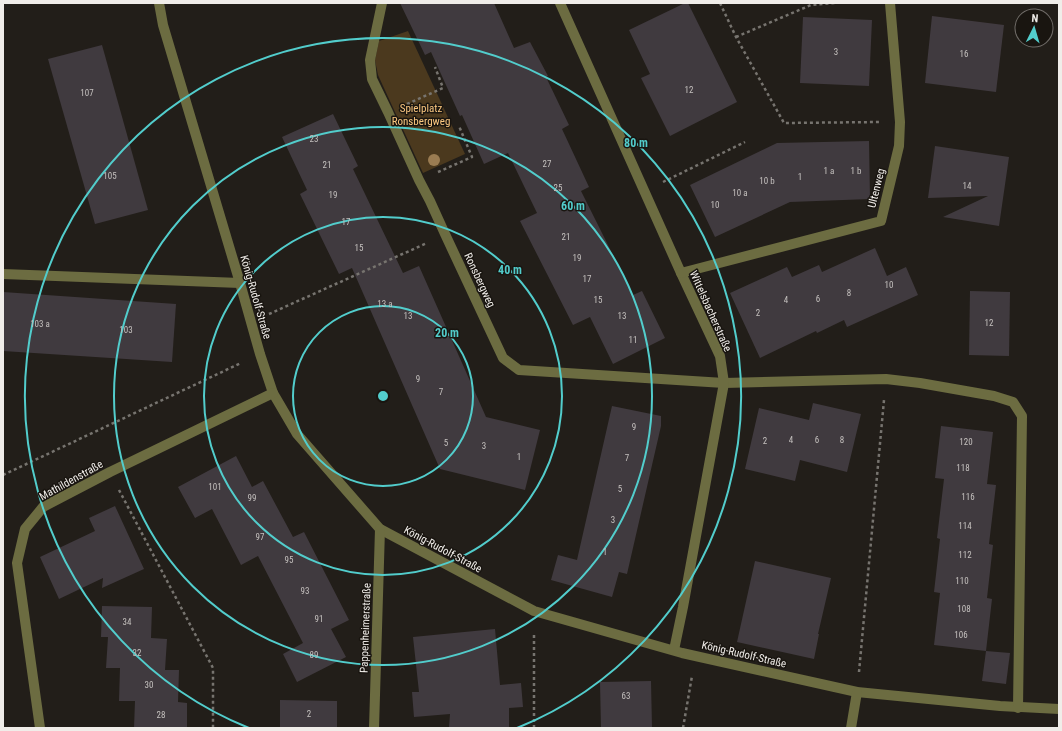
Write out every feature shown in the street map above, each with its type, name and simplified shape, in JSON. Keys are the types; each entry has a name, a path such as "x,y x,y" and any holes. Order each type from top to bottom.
{"street":[{"name":"König-Rudolf-Straße","path":"159,3 163,25 240,283 250,322 273,393 297,434 380,529 534,611 674,650 857,692 1018,708 1059,709"},
{"name":"Ronsbergweg","path":"382,3 370,60 372,79 503,358 519,370 724,383 886,379 920,383 994,396 1013,402 1022,416 1020,652 1018,708"},
{"name":"Wittelsbacherstraße","path":"560,3 681,273 720,356 724,383 674,650"},
{"name":"Ultenweg","path":"681,273 881,221 899,146 900,122 890,3"},
{"path":"3,274 240,283"},
{"name":"Mathildenstraße","path":"40,728 16,563 25,529 43,507 110,472 273,393"},
{"name":"Pappenheimerstraße","path":"374,728 380,529"},
{"path":"852,728 857,692"}],"path":[{"path":"720,3 736,37 784,123 900,122"},
{"path":"736,37 811,5 835,3"},
{"path":"388,112 443,88 435,67"},
{"path":"419,180 472,157 459,126"},
{"path":"644,191 745,142"},
{"path":"250,322 445,234"},
{"path":"3,475 260,354"},
{"path":"857,692 886,379"},
{"path":"110,472 213,668 213,728"},
{"path":"534,611 534,728"},
{"path":"683,728 695,655"}],"green space":[{"name":"Spielplatz Ronsbergweg","path":"408,31 465,154 423,173 378,75 375,60 379,41"}],"building":[{"path":"400,3 494,3 514,48 530,42 548,76 546,77 569,125 562,129 589,187 581,191 633,295 642,291 665,338 613,364 590,317 573,325 520,221 537,213 508,153 484,164 431,52 425,55"},
{"path":"685,3 688,3 737,102 670,136 641,78 650,74 629,30"},
{"path":"932,16 1004,25 996,92 925,83"},
{"path":"803,17 872,20 869,86 800,83"},
{"path":"102,45 148,210 95,224 48,59"},
{"path":"333,114 358,166 353,169 403,273 419,266 486,417 540,430 525,490 440,469 352,268 339,274 300,194 307,190 282,137"},
{"path":"869,141 870,199 790,202 715,237 690,185 777,143"},
{"path":"935,146 1009,157 999,226 943,217 988,196 928,198"},
{"path":"875,248 887,276 906,267 918,295 847,327 844,320 817,333 816,331 760,358 730,293 787,267 792,277 819,265 822,272"},
{"path":"970,291 1010,292 1009,356 969,355"},
{"path":"3,292 176,304 172,362 3,351"},
{"path":"813,403 861,414 847,472 800,460 795,481 745,469 759,408 809,420"},
{"path":"612,406 661,416 661,426 627,574 619,572 612,597 551,580 558,555 577,560"},
{"path":"941,426 993,432 987,484 996,485 989,544 993,545 987,598 992,599 986,651 934,645 940,593 934,592 940,539 937,538 944,479 935,478"},
{"path":"236,456 252,487 263,481 293,537 304,532 349,620 331,629 346,657 297,682 283,654 303,643 258,556 241,565 212,509 195,518 178,487"},
{"path":"115,506 144,569 102,588 103,578 59,599 40,557 95,531 89,518"},
{"path":"755,561 831,578 818,634 814,659 737,642"},
{"path":"102,606 152,607 151,638 167,639 165,670 179,670 178,702 187,703 187,728 134,728 135,701 119,701 120,668 106,668 108,637 101,637"},
{"path":"495,629 500,685 521,683 523,707 509,708 509,728 449,728 450,714 414,717 412,692 419,692 413,637"},
{"path":"986,651 1010,653 1006,684 982,681"},
{"path":"651,681 652,728 601,728 600,682"},
{"path":"280,700 337,701 337,728 280,728"}]}
